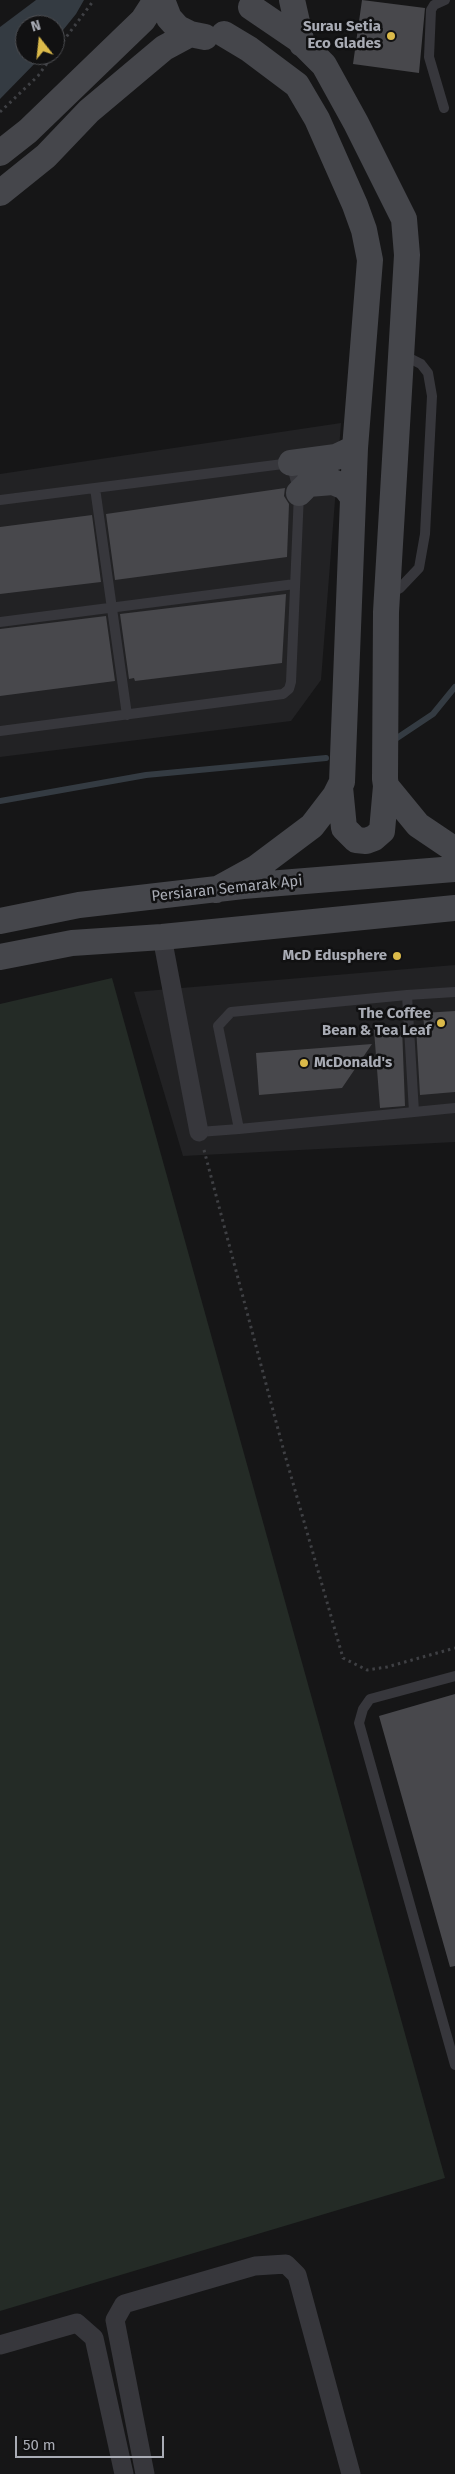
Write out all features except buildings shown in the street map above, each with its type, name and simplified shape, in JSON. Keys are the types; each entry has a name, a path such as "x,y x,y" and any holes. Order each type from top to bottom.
{"street":[{"path":"0,153 28,131 143,20 156,0"},
{"path":"162,0 169,18 178,28 190,34 213,37 236,28 252,3 302,44 328,73 356,123 404,219 407,255 387,595 386,786 382,831 374,838 366,841 356,840 344,828 340,787 354,448 370,260 364,230 317,119 297,86 249,49 224,34"},
{"path":"292,0 302,44"},
{"path":"0,193 46,156 89,111 164,48 190,34"},
{"path":"291,463 336,457 354,448"},
{"path":"299,493 308,484 333,482 345,487 352,496"},
{"path":"386,786 418,825 455,850"},
{"path":"216,890 256,868 312,826 340,787"},
{"name":"Persiaran Semarak Api","path":"0,921 79,906 216,890 455,869"},
{"path":"0,957 72,943 162,937 455,908"},
{"path":"162,937 199,1132"},
{"path":"146,2474 115,2320 124,2304 255,2266 286,2264 297,2275 351,2474"},
{"path":"0,2345 77,2323 94,2338 124,2474"}],"lane":[{"path":"444,108 429,57 431,10 434,5 445,0"},
{"path":"387,595 400,588 419,568 425,534 432,396 428,373 421,364 400,354"},
{"path":"0,500 291,463 299,493 291,682 289,689 284,694 0,731"},
{"path":"94,488 126,715"},
{"path":"0,622 111,606 295,584"},
{"path":"239,1129 218,1026 231,1012 455,992"},
{"path":"407,996 414,1112"},
{"path":"199,1132 455,1108"},
{"path":"455,1676 370,1700 363,1709 359,1723 455,2065"}],"path":[{"path":"65,39 94,0"},
{"path":"0,112 38,76 46,65"},
{"path":"199,1132 283,1448 343,1658 367,1670 387,1667 455,1648"}],"shaded area":[{"path":"36,0 84,0 65,28 65,15 16,15"},
{"path":"15,16 15,65 33,65 0,99 0,27"},
{"path":"341,423 321,680 291,721 0,757 0,474"},
{"path":"455,965 455,1142 183,1156 134,992"},
{"path":"112,978 445,2178 0,2311 0,1004"}],"waterway":[{"path":"397,738 433,714 455,687"},
{"path":"0,801 146,775 326,758"}],"place":[{"name":"Surau Setia Eco Glades","path":"391,36"},
{"name":"McD Edusphere","path":"397,956"},
{"name":"The Coffee Bean & Tea Leaf","path":"441,1023"},
{"name":"McDonald's","path":"304,1063"}]}
